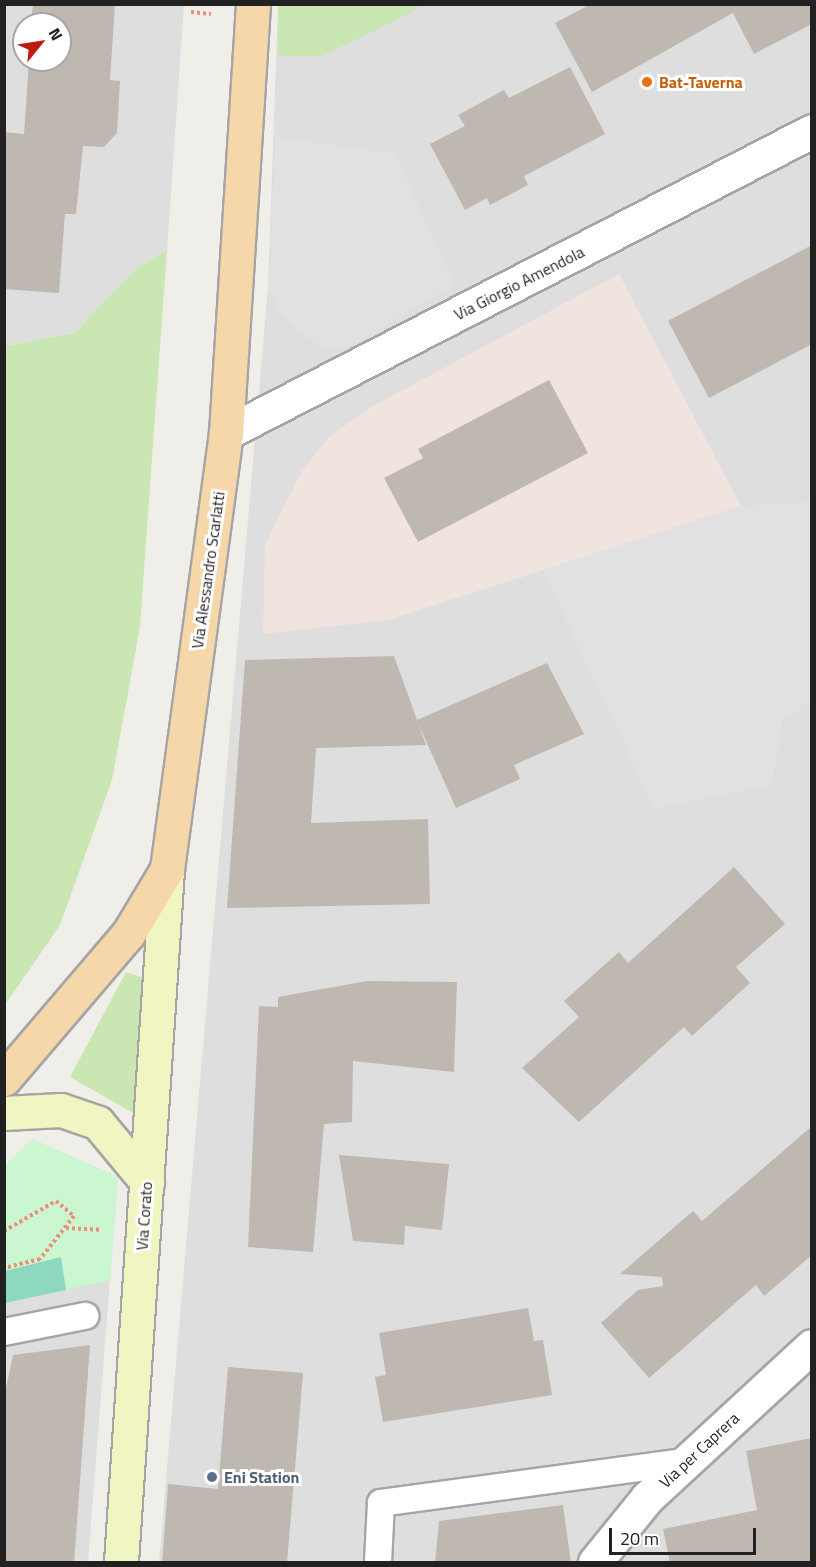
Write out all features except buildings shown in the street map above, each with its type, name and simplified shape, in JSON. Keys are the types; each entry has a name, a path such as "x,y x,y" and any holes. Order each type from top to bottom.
{"main road":[{"name":"Via Alessandro Scarlatti","path":"4,1079 128,934 167,869 226,433 253,4"},
{"name":"Via Corato","path":"121,1563 167,869"},
{"path":"4,1113 61,1110 98,1123 147,1182"}],"street":[{"name":"Via Giorgio Amendola","path":"226,433 812,131"},
{"name":"Via per Caprera","path":"595,1563 647,1498 812,1346"}],"lane":[{"path":"4,1332 85,1316"},
{"path":"378,1563 381,1503 686,1462"}],"path":[{"path":"4,1231 56,1201 74,1216 40,1259 4,1268"},
{"path":"65,1228 104,1231"}],"shaded area":[{"path":"5,5 184,5 167,250 137,268 74,333 5,346"},
{"path":"278,5 811,5 811,1562 159,1562 268,286"},
{"path":"276,137 395,154 454,284 349,347 323,347 297,331 280,313 268,286"},
{"path":"619,274 741,506 389,620 263,634 265,545 301,472 329,437 371,407"},
{"path":"811,502 811,701 782,721 772,786 654,808 543,570 741,506"},
{"path":"32,1139 118,1177 88,1562 5,1562 5,1166"}],"green space":[{"path":"278,4 418,5 411,13 322,56 278,56"},
{"path":"167,250 140,627 112,780 60,925 5,1005 5,346 74,333 137,268"},
{"path":"126,972 150,980 140,1117 70,1077"},
{"path":"32,1139 118,1177 110,1280 5,1303 5,1166"},
{"path":"61,1257 66,1290 5,1303 5,1271"}],"place":[{"name":"Bat-Taverna","path":"647,82"},
{"name":"Eni Station","path":"212,1477"}]}
